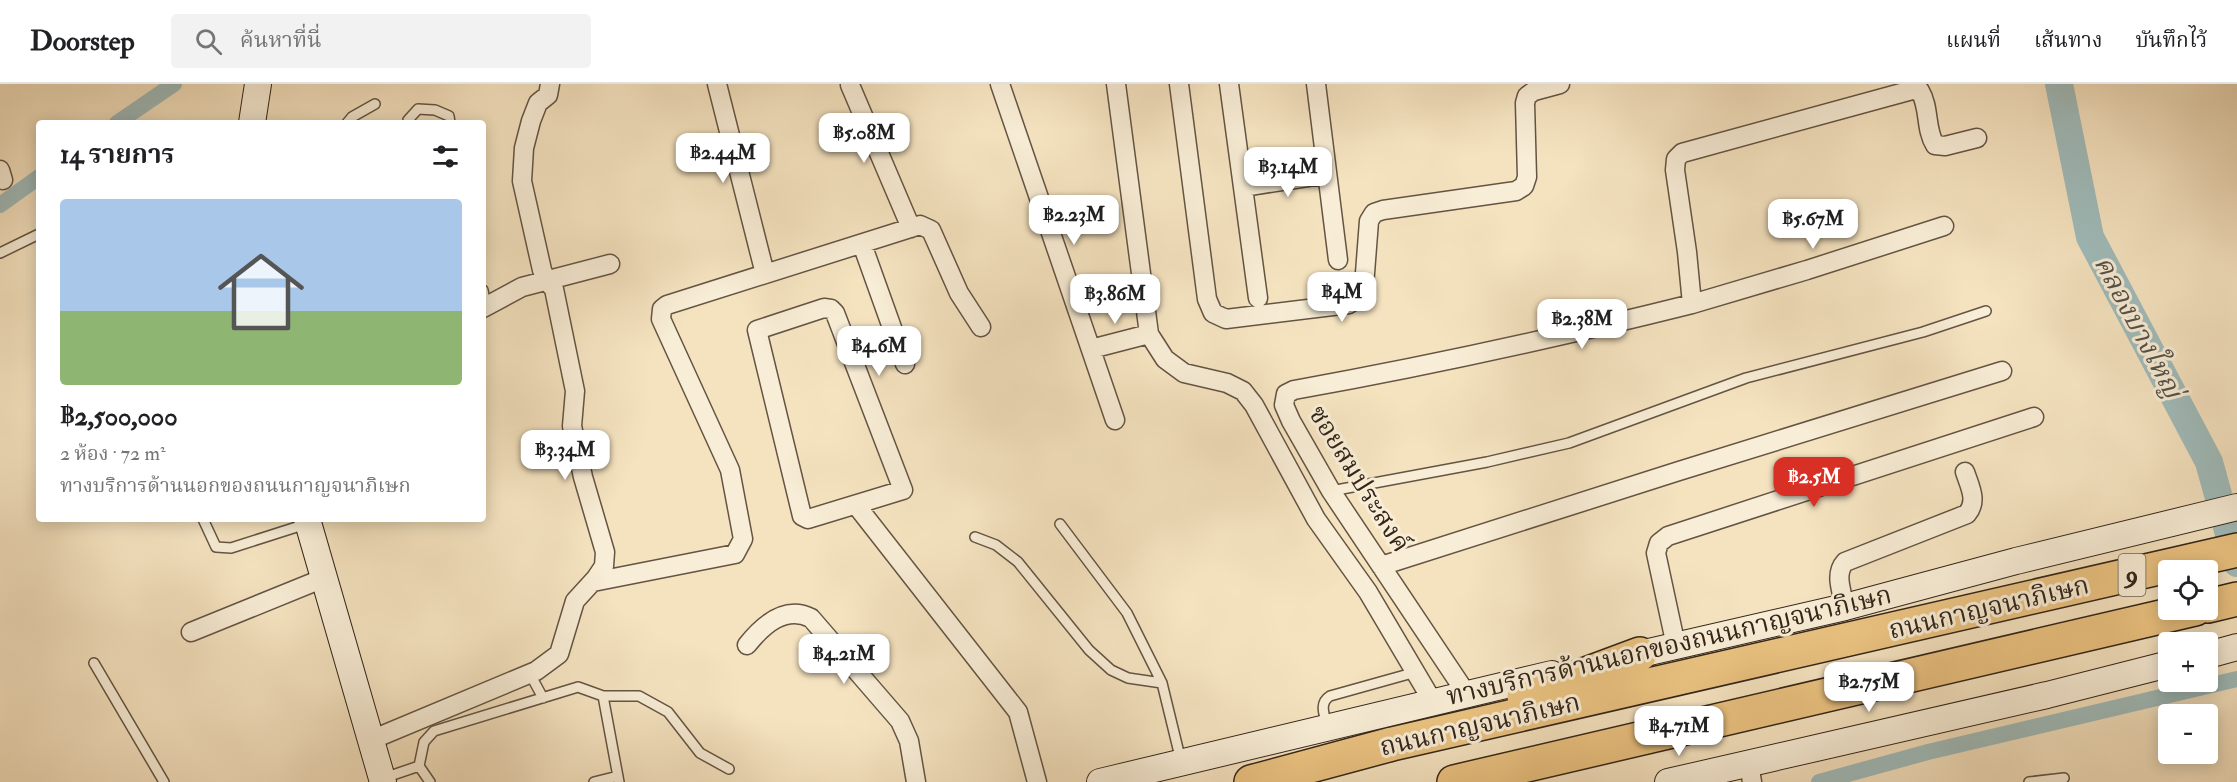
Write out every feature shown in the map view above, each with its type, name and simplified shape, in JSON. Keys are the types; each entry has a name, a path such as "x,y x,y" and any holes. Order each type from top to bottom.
{"highway":[{"name":"ถนนกาญจนาภิเษก","path":"1251,782 1392,744 2237,550"},
{"path":"2218,604 2237,599"},
{"name":"ถนนกาญจนาภิเษก","path":"1455,782 2158,618"},
{"path":"1392,744 1640,654"}],"main road":[{"path":"252,120 258,84"},
{"name":"ทางบริการด้านนอกของถนนกาญจนาภิเษก","path":"1100,782 1466,693 1845,607 2016,561 2237,507"},
{"path":"308,522 383,780"},
{"path":"2218,652 2237,647"},
{"path":"1668,782 1750,772 2158,667"}],"street":[{"path":"371,740 530,674 559,654 575,601 604,566 605,552 583,477 572,426 574,386 554,289 546,280 522,181 524,148 531,122 538,103 548,95 550,84"},
{"path":"717,84 765,274"},
{"path":"999,84 1115,420"},
{"path":"1116,84 1149,334 1165,358 1184,373 1227,383 1243,391 1254,405 1316,519 1368,592 1432,702"},
{"path":"1179,84 1207,299 1213,313 1227,319 1348,304 1359,297 1364,286 1369,221 1374,213 1516,191 1524,186 1527,177 1525,103 1527,96 1534,91 1560,84"},
{"path":"1229,84 1258,298"},
{"path":"1316,84 1338,260"},
{"path":"850,85 911,228"},
{"path":"1944,226 1692,304 1675,170 1676,159 1682,153 1912,90 1920,92 1924,99 1931,138 1935,145 1945,146 1977,138"},
{"path":"1243,187 1327,174"},
{"path":"592,582 735,554 743,539 730,470 661,319 662,309 667,305 920,225 931,230 959,293 981,327"},
{"path":"862,244 905,364"},
{"path":"486,301 522,287 610,264"},
{"name":"ซอยสมประสงค์","path":"1466,693 1331,491 1291,421 1284,405 1286,394 1294,390 1556,338 1692,304"},
{"path":"824,308 831,309 835,313 903,490 856,505 808,519 802,516 757,334 759,328 824,308"},
{"path":"1091,350 1149,334"},
{"path":"1381,566 2002,371"},
{"path":"1676,646 1656,552 1659,543 1668,536 2034,417"},
{"path":"1845,607 1839,579 1840,568 1845,562 1967,514 1972,508 1974,499 1965,472"},
{"path":"856,505 1018,712 1037,782"},
{"path":"190,632 324,578"},
{"path":"747,645 766,625 785,614 801,613 811,618 900,721 909,741 916,782"}],"lane":[{"path":"350,120 375,104"},
{"path":"408,120 418,109 435,110 449,116 450,120"},
{"path":"0,253 36,235"},
{"path":"1331,491 1487,462 1569,443 1746,378 1889,342 1986,311"},
{"path":"204,522 216,547 231,548 305,522"},
{"path":"1060,524 1127,613 1162,683 1181,762"},
{"path":"975,537 996,545 1018,562 1089,650 1111,670 1128,678 1162,683"},
{"path":"94,663 164,782"},
{"path":"1327,727 1322,704 1330,696 1416,672"},
{"path":"530,674 543,698"},
{"path":"430,782 419,766 424,742 434,731 578,687 603,696 639,696 668,712 700,753 729,769"},
{"path":"594,782 619,779 603,696"},
{"path":"383,780 419,766"},
{"path":"2029,782 2064,778"}],"waterway":[{"path":"121,120 174,84"},
{"name":"คลองบางใหญ่","path":"2059,84 2090,237 2209,462 2237,563"},
{"path":"0,205 36,179"},
{"path":"1819,782 1928,752 2237,679"}]}
